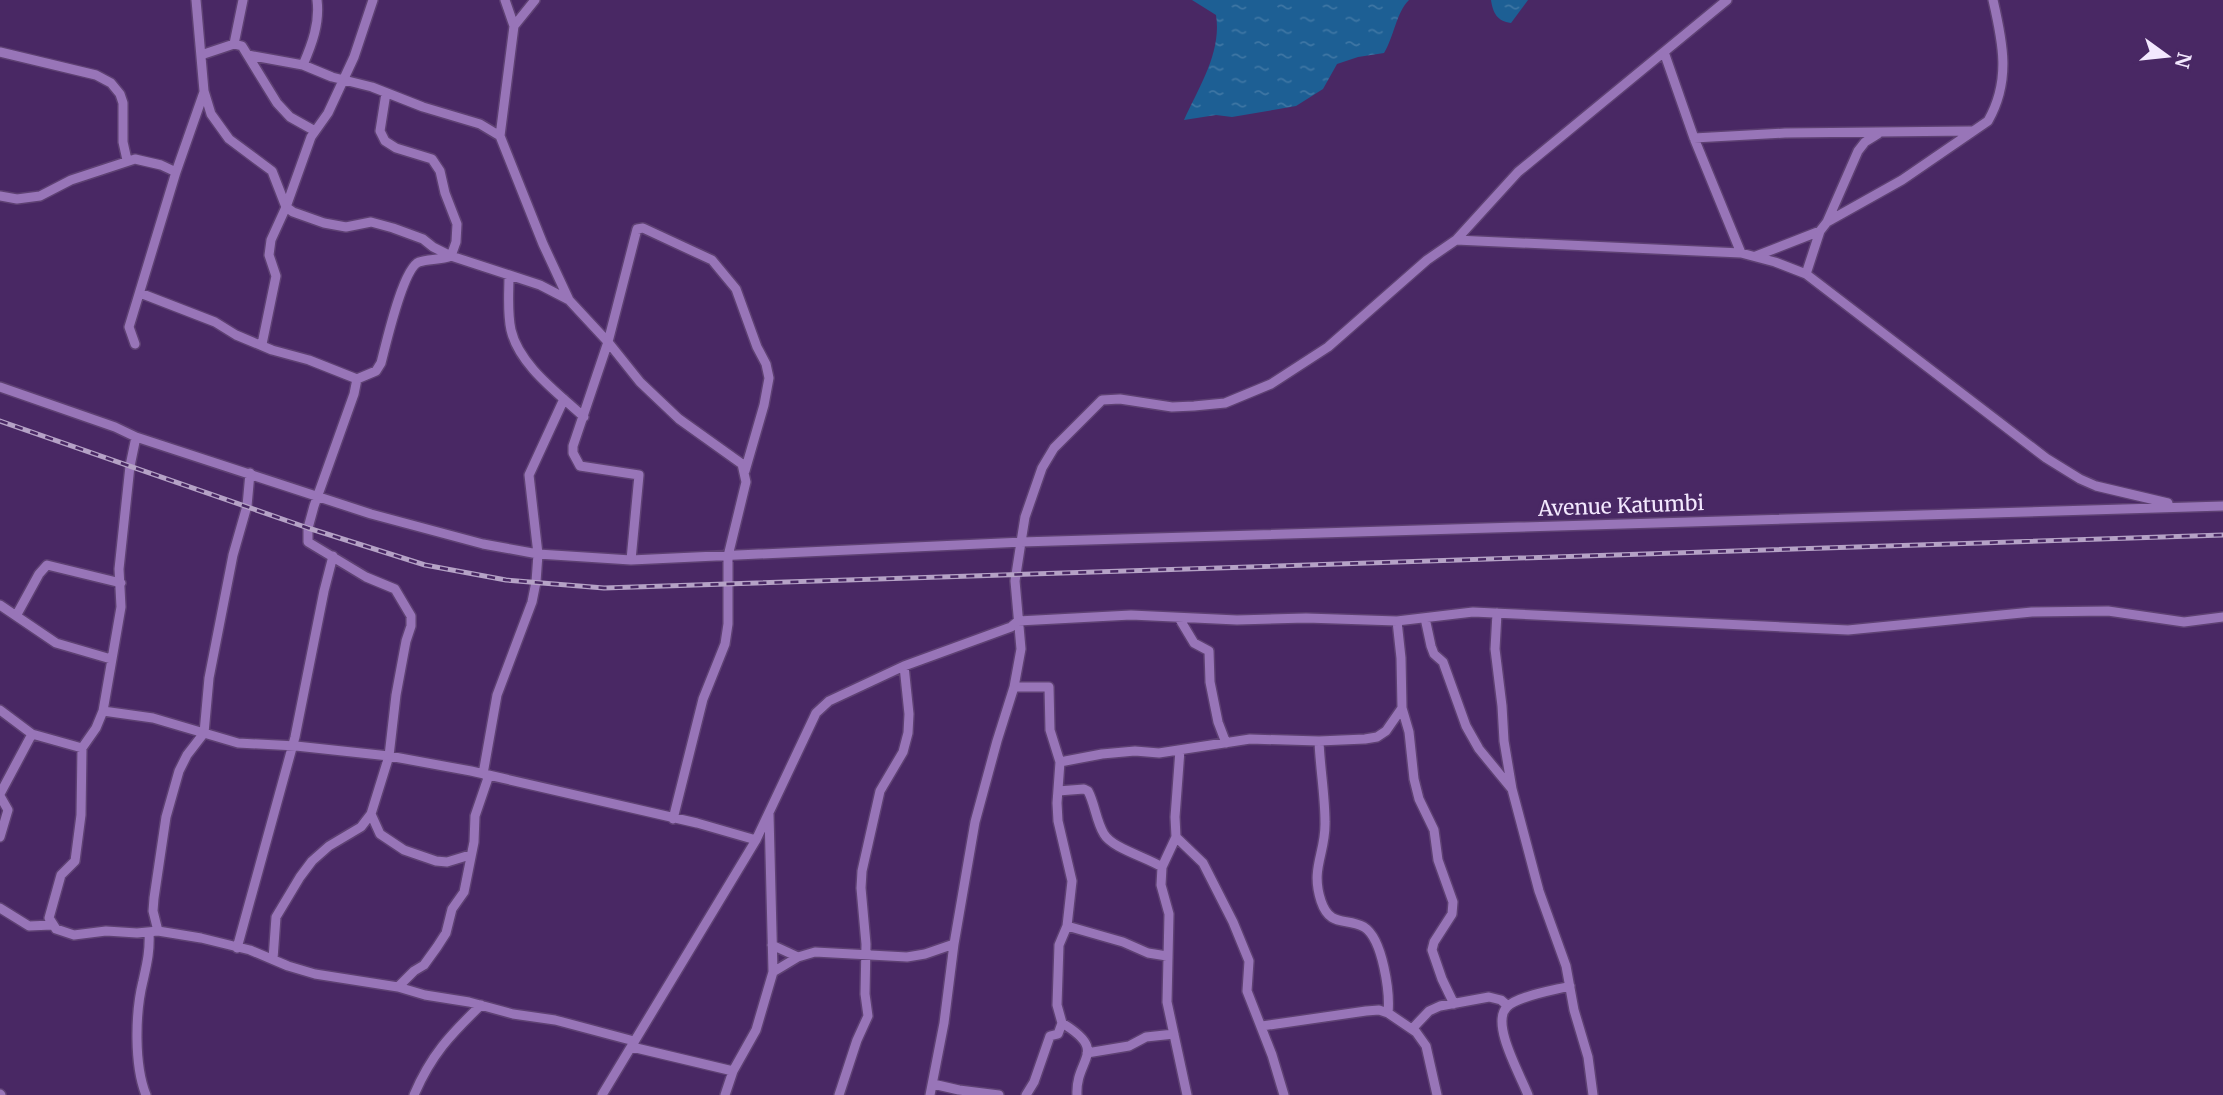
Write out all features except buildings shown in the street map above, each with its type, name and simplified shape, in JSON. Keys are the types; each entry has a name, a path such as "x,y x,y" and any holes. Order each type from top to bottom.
{"street":[{"path":"195,0 204,92 211,114 219,127 239,147 274,174 286,207 324,223 346,227 371,222 423,239 451,256 540,285 569,300"},
{"path":"243,0 236,31 238,45 248,55 277,103 290,117 315,131"},
{"path":"303,65 312,46 318,14 317,0"},
{"path":"262,344 276,276 269,254 271,240 315,131 328,113 354,57 373,0"},
{"path":"505,0 514,26"},
{"path":"535,0 514,26 500,136 543,244 569,300 640,382 679,419 742,464 745,472 746,482 728,556 728,624 725,644 703,699 673,818"},
{"path":"930,1095 975,822 1014,687 1021,649 1015,581 1025,517 1042,468 1054,448 1102,400 1120,399 1172,407 1225,403 1271,384 1328,347 1427,260 1456,240 1518,172 1727,0"},
{"path":"1827,222 1902,180 1988,121 1996,108 2001,90 2004,48 1993,0"},
{"path":"201,55 238,45"},
{"path":"0,52 96,75 111,83 123,103 123,142 127,160"},
{"path":"1664,52 1694,138 1741,253"},
{"path":"248,55 303,65 480,124 500,136"},
{"path":"135,344 129,327 176,172 204,92"},
{"path":"139,293 205,318 236,335 357,379 376,371 381,363 399,298 413,268 418,262 441,260 451,256 456,242 457,224 440,172 432,159 396,148 385,141 380,131 386,93"},
{"path":"1694,138 1785,132 1973,131"},
{"path":"1806,274 1819,231 1827,222 1858,151 1865,142 1879,133"},
{"path":"0,196 17,199 40,196 71,180 127,160 154,163 176,172"},
{"path":"631,561 639,475 580,466 573,453 573,446 608,342 637,229 643,228 712,260 736,289 769,378 745,472"},
{"path":"1756,257 1819,231"},
{"path":"1456,240 1741,253 1806,274 2046,458 2096,486 2180,506"},
{"path":"509,275 510,320 516,343 531,366 584,417"},
{"path":"273,959 276,917 300,877 312,861 329,846 361,827 371,814 389,756 396,695 411,626 411,616 395,589 366,577 308,542 311,517 357,379"},
{"name":"Avenue Katumbi","path":"0,387 136,437 371,514 451,536 538,554 631,561 1021,542 2223,506"},
{"path":"398,987 424,965 446,933 452,909 464,892 474,842 475,816 486,774 497,695 532,602 538,554 529,475 564,399"},
{"path":"136,437 119,569 121,607 103,711 96,728 82,748 81,815 75,861 69,870 61,875 48,918 52,925 74,935 106,931 153,932 201,938 333,978 398,987 425,995 589,1028 633,1044 733,1071"},
{"path":"146,1095 141,1082 138,1040 143,982 153,932 154,898 166,817 179,771 187,755 204,733 209,678 233,555 247,506 250,473"},
{"path":"237,948 293,746 324,591 334,556"},
{"path":"16,616 39,574 47,565 121,583"},
{"path":"0,605 56,643 111,659"},
{"path":"602,1095 756,840 816,713 829,701 904,666 1011,627 1018,621 1131,615 1397,621 1473,612 1848,630 2032,612 2109,611 2185,622 2223,617"},
{"path":"1497,613 1495,649 1512,789 1539,891 1566,966 1574,1010 1588,1057 1593,1095"},
{"path":"1178,618 1194,643 1209,651 1210,682 1218,722 1226,743"},
{"path":"1425,618 1434,654 1443,662 1466,726 1479,748 1512,789"},
{"path":"1397,621 1402,708 1409,732 1414,779 1419,799 1434,830 1438,860 1453,902 1452,914 1434,942 1432,950 1454,1004"},
{"path":"839,1095 868,1016 862,871 880,791 903,752 908,733 909,714 904,666"},
{"path":"1014,687 1049,687 1050,730 1060,762 1058,821 1072,881 1067,926 1059,945 1057,971 1058,1005 1062,1023 1058,1034 1050,1036 1034,1082 1026,1095"},
{"path":"1060,762 1135,751 1159,753 1250,739 1319,741 1377,737 1386,731 1402,708"},
{"path":"0,710 32,734 82,748"},
{"path":"103,711 153,718 238,743 389,756 486,774 697,823 756,840"},
{"path":"0,836 8,810 0,795 32,734"},
{"path":"1319,741 1325,823 1316,875 1317,885 1324,910 1329,916 1369,930 1386,979 1390,999 1388,1013"},
{"path":"1180,750 1176,837 1162,867 1161,885 1168,914 1167,1002 1187,1095"},
{"path":"1058,792 1084,789 1088,791 1103,833 1113,845 1145,856 1162,867"},
{"path":"725,1095 733,1071 756,1030 773,972 769,813"},
{"path":"371,814 380,834 404,850 447,862 470,855"},
{"path":"1176,837 1203,863 1233,922 1249,961 1247,991 1262,1026 1284,1095"},
{"path":"0,908 29,926 52,925"},
{"path":"1067,926 1123,942 1148,953 1167,956"},
{"path":"773,972 798,957 815,953 907,957 954,944"},
{"path":"772,945 798,957"},
{"path":"1528,1095 1502,1031 1503,1018 1508,1006 1570,986"},
{"path":"1412,1029 1429,1011 1454,1004 1489,997 1501,1000 1508,1006"},
{"path":"414,1095 424,1072 444,1042 481,1006"},
{"path":"1262,1026 1366,1011 1379,1010 1388,1013 1412,1029 1426,1046 1437,1095"},
{"path":"1062,1023 1081,1035 1086,1044 1087,1054 1078,1081 1077,1095"},
{"path":"1087,1054 1122,1048 1146,1037 1174,1034"},
{"path":"933,1084 999,1095"}],"water":[{"path":"1192,0 1409,0 1401,12 1384,53 1337,64 1323,89 1296,106 1232,117 1216,115 1184,120 1208,69 1217,29 1216,15"},
{"path":"1491,0 1528,0 1511,23 1496,16"}],"railway":[{"path":"0,421 308,528 425,565 506,580 604,588 2223,535"}]}
